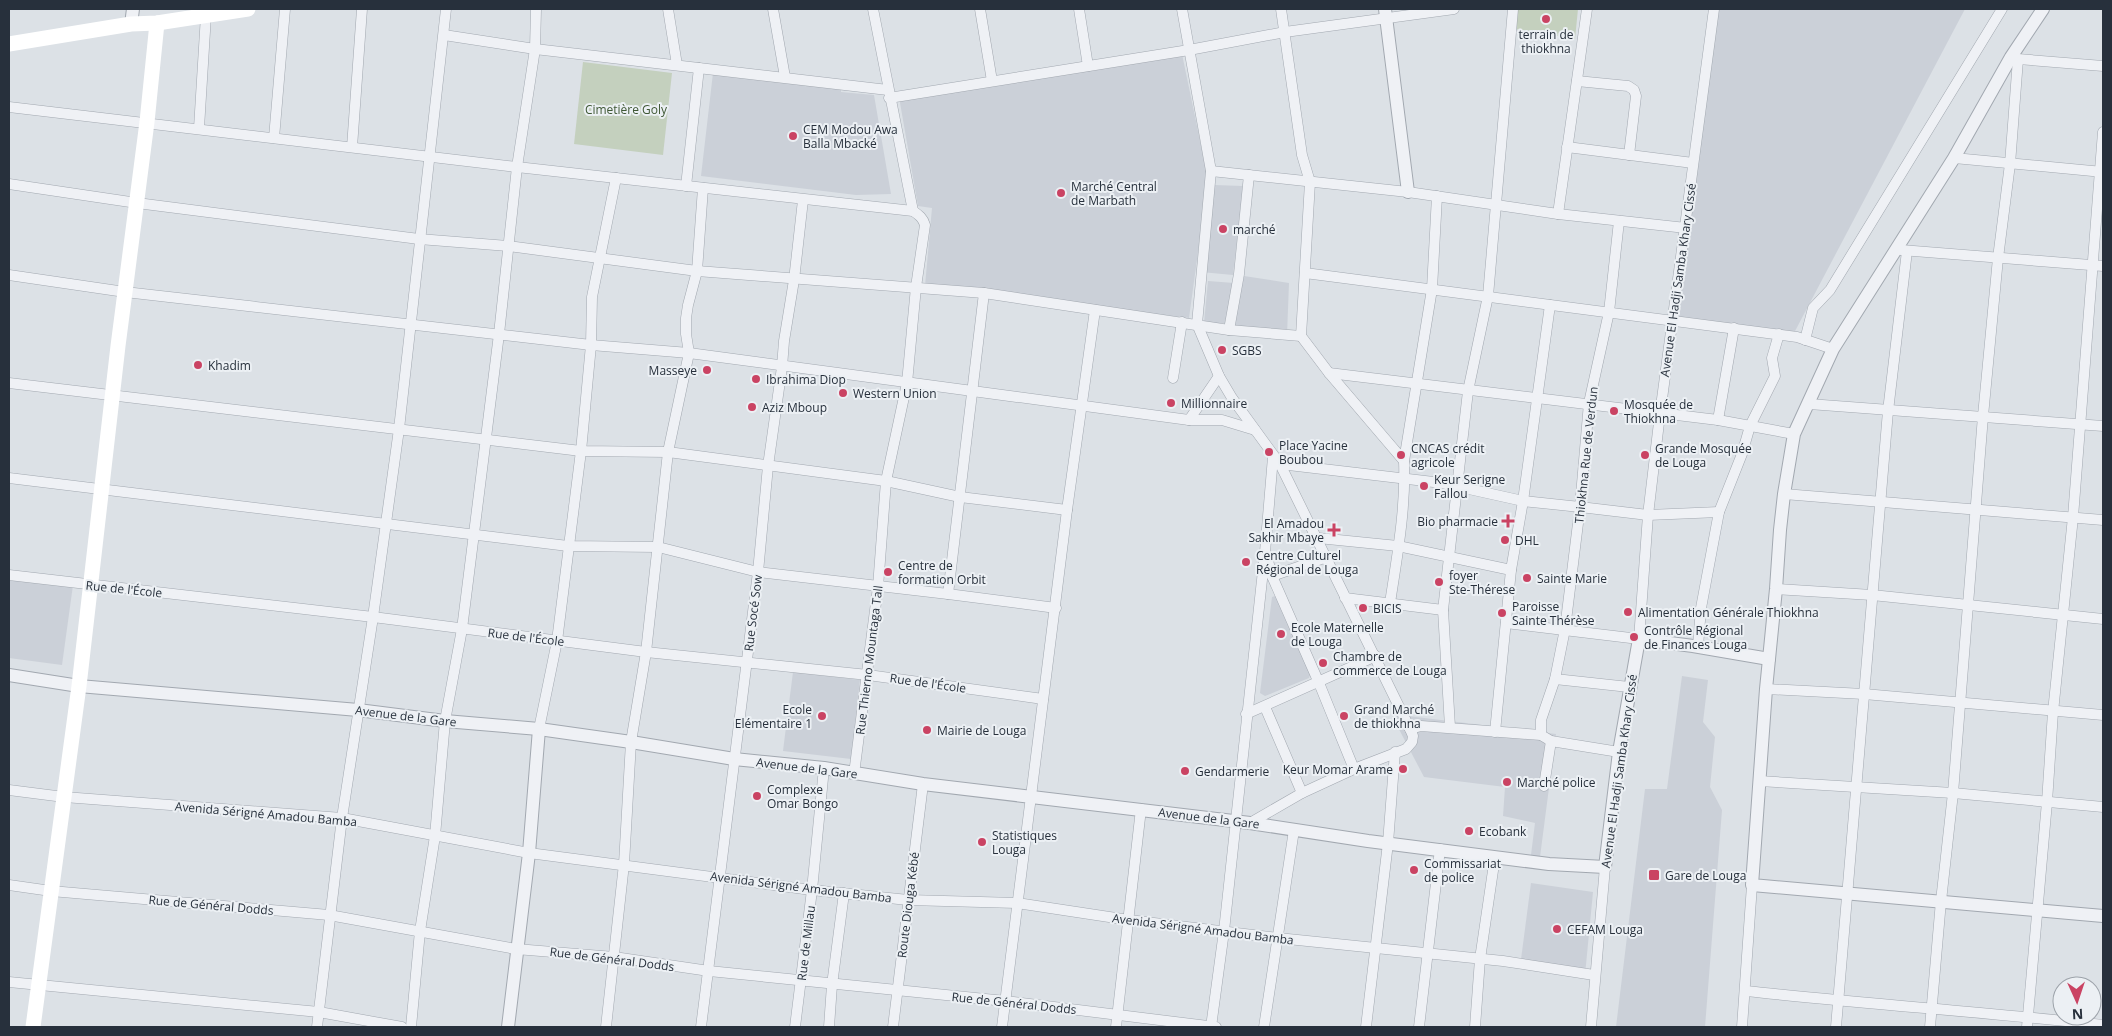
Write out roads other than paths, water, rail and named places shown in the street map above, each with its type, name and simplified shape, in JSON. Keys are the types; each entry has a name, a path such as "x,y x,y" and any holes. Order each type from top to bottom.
{"main road":[{"path":"9,44 131,24 158,23 248,9"},
{"path":"34,1027 79,686 89,585 148,122 158,23"}],"street":[{"path":"131,24 133,9"},
{"path":"274,138 285,9"},
{"path":"352,147 362,9"},
{"path":"317,1027 342,818 373,617 398,429 446,9"},
{"path":"411,1027 420,931 435,836 445,722 462,629 499,334 517,167 535,49 536,9"},
{"path":"668,9 677,66"},
{"path":"773,9 785,77"},
{"path":"9,107 803,200 913,211 872,9"},
{"path":"980,9 992,81"},
{"path":"1078,9 1088,66"},
{"path":"1182,9 1211,171 1197,324 1232,398 1276,461 1318,538 1345,598 1376,656 1413,736 1412,742 1406,749 1354,769 1302,793 1250,823"},
{"path":"1281,9 1302,155 1310,182 1301,336 1329,373 1404,462"},
{"path":"444,36 535,49 785,77 888,94 992,81 1189,50 1386,14 1454,9"},
{"path":"1450,726 1443,610 1468,391 1488,296 1513,9"},
{"path":"1558,214 1587,9"},
{"name":"Avenue El Hadji Samba Khary Cissé","path":"1591,1027 1594,975 1605,867 1619,752 1639,639 1648,515 1660,414 1714,9"},
{"path":"1805,340 1813,308 1830,290 2002,9"},
{"path":"1742,1027 1766,689 1784,494 1794,434 1833,349 1901,250 2043,9"},
{"path":"1386,14 1408,192"},
{"path":"199,128 206,16"},
{"path":"2014,58 2103,66"},
{"path":"1930,1027 1953,792 1983,416 1998,258 2010,164 2014,58"},
{"path":"686,186 699,68"},
{"path":"1577,81 1628,86 1634,90 1636,96 1629,155"},
{"path":"2028,1022 2039,910 2052,712 2073,517 2091,265 2102,172 2103,132"},
{"path":"1566,147 1693,163"},
{"path":"1954,158 2102,172"},
{"path":"1211,171 1408,192 1558,214 1686,228"},
{"path":"1229,330 1239,274 1250,175"},
{"path":"508,1027 529,853 539,729 557,641 581,451 591,345 592,298 616,178"},
{"path":"9,184 137,203 419,239 508,246 696,271 794,280 916,287 984,294 1229,330 1301,336"},
{"path":"606,1027 624,864 630,742 646,652 668,452 689,353 686,318 696,271 703,188"},
{"path":"1390,603 1405,478 1404,462 1432,289 1436,196"},
{"name":"Rue Socé Sow","path":"701,1027 758,572 768,466 794,280 803,200"},
{"name":"Rue Thierno Mountaga Tall","path":"854,774 878,587 886,481 907,383 916,287 925,225 924,219 913,211"},
{"name":"Thiokhna Rue de Verdun","path":"1541,735 1541,720 1555,679 1565,630 1580,507 1589,403 1609,312 1619,221"},
{"path":"1901,250 2103,266"},
{"path":"1836,1027 1901,250"},
{"path":"1305,274 1778,334 1833,349"},
{"path":"9,275 126,292 591,345 689,353 782,367 1190,420 1222,420 1255,430"},
{"path":"948,594 984,294"},
{"path":"1495,732 1511,570 1523,501 1550,305"},
{"path":"1002,1027 1067,510 1095,310"},
{"path":"1173,378 1182,322"},
{"path":"1718,420 1734,328"},
{"path":"1698,646 1701,608 1719,512 1742,454 1750,426 1775,376 1772,358 1778,334"},
{"path":"1329,373 1468,391 1589,403 1660,414 1718,420 1794,434"},
{"path":"1190,420 1220,376"},
{"path":"9,383 581,451 668,452 886,481 960,496 1067,510"},
{"path":"1808,404 2103,426"},
{"path":"1276,461 1458,486 1523,501 1648,515 1719,512"},
{"path":"1211,1027 1224,931 1246,714 1276,461"},
{"path":"9,478 568,546 658,547 758,572 1056,608"},
{"path":"1784,494 2103,520"},
{"path":"1318,538 1398,546 1511,570"},
{"path":"1265,552 1272,576 1354,769"},
{"path":"1272,576 1327,557"},
{"name":"Rue de l'École","path":"9,575 373,617 646,652 868,675 1043,699"},
{"path":"1776,589 1872,595 2103,619"},
{"path":"1345,598 1443,610"},
{"path":"1506,623 1698,646 1769,659"},
{"path":"1246,714 1376,656"},
{"name":"Avenue de la Gare","path":"9,676 79,686 358,710 445,722 539,729 734,759 824,768 923,784 1235,821 1549,864 1605,867"},
{"path":"1555,679 1629,687"},
{"path":"1766,689 1864,694 2103,715"},
{"path":"1265,707 1302,793"},
{"path":"1410,729 1429,725 1541,735 1551,741 1619,752"},
{"path":"1544,786 1551,741"},
{"path":"1366,1027 1388,843 1395,752"},
{"name":"Rue de Millau","path":"795,1027 812,890 824,768"},
{"path":"1759,781 1953,792 2103,807"},
{"name":"Route Diouga Kébé","path":"893,1027 923,784"},
{"name":"Avenida Sérigné Amadou Bamba","path":"9,790 64,797 342,818 529,853 812,890 908,900 1018,903 1129,920 1278,938 1502,961 1594,975"},
{"path":"1116,1027 1141,809"},
{"path":"1264,1027 1294,830"},
{"path":"1419,1027 1440,849"},
{"path":"1476,1027 1480,959 1495,857"},
{"path":"1752,885 2103,916"},
{"name":"Rue de Général Dodds","path":"9,886 329,915 516,949 614,957 709,971 832,985 1005,1001 1216,1027"},
{"path":"829,1027 832,985 844,893"},
{"path":"9,982 319,1012 402,1027"},
{"path":"1746,990 1838,1001 1931,1008 2028,1022 2103,1025"}],"place":[{"name":"terrain de thiokhna","path":"1546,19"},
{"name":"CEM Modou Awa Balla Mbacké","path":"793,136"},
{"name":"Marché Central de Marbath","path":"1061,193"},
{"name":"marché","path":"1223,229"},
{"name":"SGBS","path":"1222,350"},
{"name":"Khadim","path":"198,365"},
{"name":"Masseye","path":"707,370"},
{"name":"Ibrahima Diop","path":"756,379"},
{"name":"Western Union","path":"843,393"},
{"name":"Millionnaire","path":"1171,403"},
{"name":"Aziz Mboup","path":"752,407"},
{"name":"Mosquée de Thiokhna","path":"1614,411"},
{"name":"Place Yacine Boubou","path":"1269,452"},
{"name":"CNCAS crédit agricole","path":"1401,455"},
{"name":"Grande Mosquée de Louga","path":"1645,455"},
{"name":"Keur Serigne Fallou","path":"1424,486"},
{"name":"Bio pharmacie","path":"1508,521"},
{"name":"El Amadou Sakhir Mbaye","path":"1334,530"},
{"name":"DHL","path":"1505,540"},
{"name":"Centre Culturel Régional de Louga","path":"1246,562"},
{"name":"Centre de formation Orbit","path":"888,572"},
{"name":"Sainte Marie","path":"1527,578"},
{"name":"foyer Ste-Thérese","path":"1439,582"},
{"name":"BICIS","path":"1363,608"},
{"name":"Alimentation Générale Thiokhna","path":"1628,612"},
{"name":"Paroisse Sainte Thérèse","path":"1502,613"},
{"name":"Ecole Maternelle de Louga","path":"1281,634"},
{"name":"Contrôle Régional de Finances Louga","path":"1634,637"},
{"name":"Chambre de commerce de Louga","path":"1323,663"},
{"name":"Ecole Elémentaire 1","path":"822,716"},
{"name":"Grand Marché de thiokhna","path":"1344,716"},
{"name":"Mairie de Louga","path":"927,730"},
{"name":"Keur Momar Arame","path":"1403,769"},
{"name":"Gendarmerie","path":"1185,771"},
{"name":"Marché police","path":"1507,782"},
{"name":"Complexe Omar Bongo","path":"757,796"},
{"name":"Ecobank","path":"1469,831"},
{"name":"Statistiques Louga","path":"982,842"},
{"name":"Commissariat de police","path":"1414,870"},
{"name":"Gare de Louga","path":"1654,875"},
{"name":"CEFAM Louga","path":"1557,929"}],"park label":[{"name":"Cimetière Goly","path":"626,109"}]}
